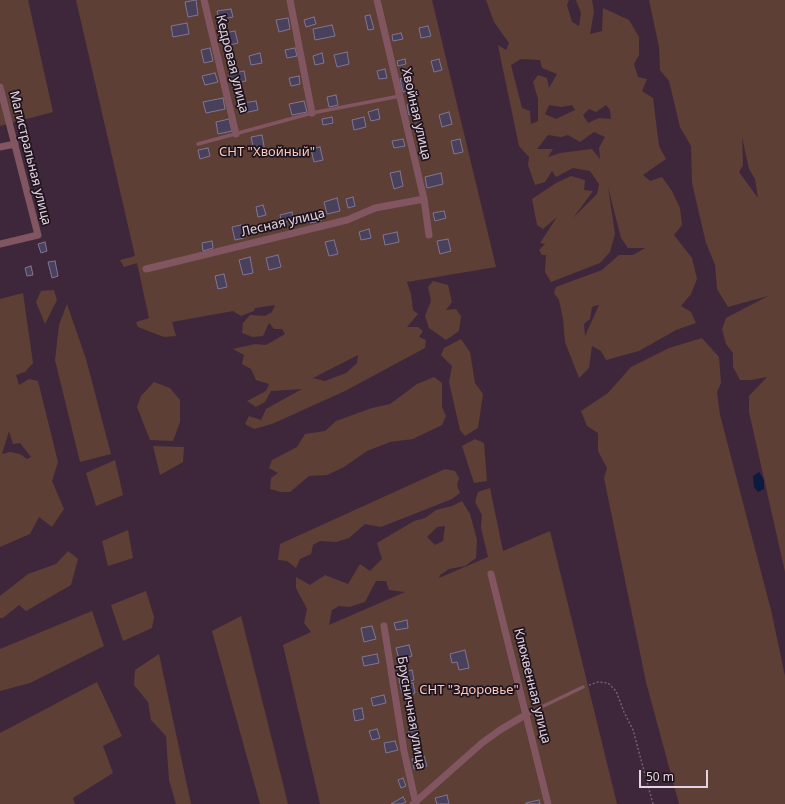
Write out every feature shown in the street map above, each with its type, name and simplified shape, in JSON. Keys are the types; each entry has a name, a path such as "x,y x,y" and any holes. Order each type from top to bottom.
{"street":[{"name":"Кедровая улица","path":"204,0 236,134"},
{"path":"290,0 312,114"},
{"name":"Хвойная улица","path":"376,0 424,199 429,235"},
{"name":"Магистральная улица","path":"0,87 38,235 0,244"},
{"path":"0,147 15,144"},
{"name":"Лесная улица","path":"146,269 347,220 375,208 424,199"},
{"name":"Клюквенная улица","path":"491,574 527,714 548,804"},
{"name":"Брусничная улица","path":"384,626 404,751 415,804"},
{"path":"415,804 482,743 527,714"}],"lane":[{"path":"198,144 312,114 400,96"},
{"path":"527,714 583,687"}],"path":[{"path":"583,687 598,682 608,683 616,692 633,730 653,804"}],"green space":[{"path":"0,0 28,0 53,112 0,126"},
{"name":"СНТ \"Хвойный\"","path":"76,0 432,0 496,267 407,282 411,294 413,310 418,314 407,327 418,327 423,331 419,337 426,340 425,348 345,391 272,424 254,429 245,424 249,416 261,420 266,409 302,389 271,391 265,402 256,407 247,401 266,391 269,384 256,380 251,369 242,364 244,355 233,349 255,344 266,345 285,334 282,329 274,329 269,323 263,336 253,337 242,333 243,323 250,315 265,316 272,312 275,305 255,308 254,311 241,316 233,311 172,322 176,336 164,337 138,327 136,322 149,318 137,263 124,267 120,260 135,256","holes":["358,355 357,363 346,373 325,381 313,378"]},
{"path":"486,0 569,0 567,5 572,22 579,26 581,13 576,0 592,0 594,12 590,34 602,31 603,8 629,20 639,37 639,55 634,64 638,77 647,79 642,91 653,98 659,146 666,159 643,175 650,181 662,177 672,191 680,208 682,225 674,235 692,258 697,279 691,294 681,306 691,312 696,323 676,330 639,351 606,360 601,351 592,346 589,368 579,378 565,342 563,319 559,300 554,293 556,287 602,270 619,255 633,255 645,248 628,248 621,238 608,187 615,234 610,252 600,263 551,282 545,272 546,255 542,255 539,250 545,244 540,243 557,217 543,229 537,225 532,199 556,183 571,176 585,180 584,190 593,191 573,218 597,194 599,184 590,171 573,168 556,177 552,171 545,182 535,185 528,165 529,157 519,146 498,45 506,50 509,43 494,22","holes":["521,59 540,60 542,68 557,74 549,88 547,78 538,75 533,82 538,99 538,121 531,124 530,111 522,108 511,65","549,105 561,107 572,105 575,110 556,119 545,114","606,105 610,110 611,119 599,118 588,123 583,115 589,109 596,112","594,132 605,137 599,148 600,159 592,149 560,153 548,157 553,149 537,149 548,135 561,137 568,135 580,142","599,305 585,336 584,324 590,319 592,307"]},
{"path":"649,0 785,0 785,572 749,412 749,396 767,377 751,380 740,380 733,367 733,353 726,344 722,329 726,318 768,296 728,307 717,289 715,265 706,243 692,183 691,146 680,127 669,81 660,70 659,47","holes":["742,137 749,169 755,179 758,198 739,172 743,165"]},
{"path":"433,281 448,285 452,302 446,310 456,309 461,316 459,331 446,340 429,328 425,316 431,301 428,287"},
{"path":"54,290 57,300 45,324 36,302 41,291"},
{"path":"23,293 33,363 25,372 16,375 19,385 29,379 38,381 58,462 52,481 64,509 52,527 39,517 30,534 0,547 0,299","holes":["9,431 13,444 20,443 31,457 27,459 20,454 10,452 2,454"]},
{"path":"67,304 86,359 111,454 80,462 55,360 59,325"},
{"path":"702,338 719,357 721,383 717,392 720,415 771,610 785,676 785,804 679,804 646,682 604,478 607,468 598,451 598,433 587,426 581,411 608,393 631,367 669,348"},
{"path":"461,339 470,352 475,383 483,394 478,428 465,436 460,430 449,382 452,366 441,355 444,348"},
{"path":"434,377 442,383 442,407 446,416 442,425 413,439 390,442 367,451 344,467 327,475 309,476 290,492 281,492 270,489 271,478 278,473 269,468 272,460 297,447 305,434 325,431 336,421 372,408 390,404 417,384"},
{"path":"154,382 170,388 180,400 180,422 173,441 150,440 137,407 141,396"},
{"path":"475,439 484,443 487,481 474,483 462,446"},
{"path":"153,446 184,447 183,462 160,475"},
{"path":"115,460 123,495 96,506 86,473"},
{"path":"445,469 455,471 459,478 457,485 460,493 452,499 381,527 365,524 349,538 336,542 320,541 313,545 311,554 300,559 296,568 287,561 278,560 280,544"},
{"name":"СНТ \"Здоровье\"","path":"490,488 503,551 550,531 617,804 320,804 283,645 311,632 304,623 307,609 296,588 296,577 310,585 325,575 348,584 360,564 370,571 382,559 377,543 414,521 425,518 436,510 452,506 462,501 470,514 477,540 476,558 465,566 449,569 440,575 439,578 488,557 481,528 482,515 475,502 478,492","holes":["445,526 443,541 435,545 427,537 437,527","376,581 386,581 389,590 405,592 329,625 332,610 339,606 349,607 365,602"]},
{"path":"128,530 133,558 108,566 102,541"},
{"path":"68,551 78,559 71,585 26,611 19,605 3,618 0,618 0,596 28,574 56,564"},
{"path":"146,591 154,617 152,628 123,641 111,605"},
{"path":"92,611 104,646 30,683 0,691 0,649"},
{"path":"241,616 288,804 260,804 212,631"},
{"path":"159,654 191,804 176,804 169,780 166,736 151,720 148,702 134,685 135,670"},
{"path":"97,682 122,736 103,746 113,773 73,798 75,804 0,804 0,733"}],"water":[{"path":"759,472 764,480 764,489 758,492 754,487 753,476"}],"building":[{"path":"196,0 198,15 188,17 185,2"},
{"path":"231,9 233,17 219,20 217,11"},
{"path":"370,15 374,29 368,30 365,16"},
{"path":"314,17 316,24 306,27 304,20"},
{"path":"288,18 290,29 279,32 276,20"},
{"path":"187,23 189,34 173,37 171,26"},
{"path":"332,25 335,36 315,40 313,29"},
{"path":"428,26 431,36 421,38 419,28"},
{"path":"235,31 238,43 226,46 224,33"},
{"path":"401,33 403,39 393,41 392,35"},
{"path":"210,48 213,61 204,63 201,50"},
{"path":"295,48 297,56 287,58 285,50"},
{"path":"347,52 349,64 337,67 334,55"},
{"path":"260,53 262,63 251,65 249,56"},
{"path":"322,53 324,63 315,65 313,56"},
{"path":"405,59 406,64 398,66 397,61"},
{"path":"439,59 442,70 434,72 431,61"},
{"path":"385,69 387,78 379,79 377,71"},
{"path":"244,71 246,81 232,83 230,74"},
{"path":"215,73 218,82 205,85 202,76"},
{"path":"299,76 300,84 291,86 289,78"},
{"path":"409,77 412,90 403,92 400,79"},
{"path":"336,95 338,105 329,107 327,97"},
{"path":"223,98 225,109 206,113 203,102"},
{"path":"256,101 258,110 239,114 237,104"},
{"path":"304,101 307,112 292,115 289,104"},
{"path":"416,103 418,113 409,115 407,105"},
{"path":"378,109 380,119 371,121 368,112"},
{"path":"449,112 452,124 442,127 439,115"},
{"path":"332,117 333,123 323,125 322,119"},
{"path":"364,117 366,127 354,130 352,120"},
{"path":"229,119 232,131 218,134 216,122"},
{"path":"262,135 265,152 255,154 251,137"},
{"path":"403,139 405,146 394,148 392,141"},
{"path":"460,139 463,152 454,154 451,141"},
{"path":"320,147 323,160 314,162 311,149"},
{"path":"208,148 210,156 200,159 198,150"},
{"path":"400,171 403,186 394,189 390,173"},
{"path":"441,173 443,184 427,188 425,177"},
{"path":"353,197 355,206 348,208 346,199"},
{"path":"337,198 340,211 327,214 324,202"},
{"path":"263,205 266,215 258,217 256,207"},
{"path":"444,211 446,218 435,221 433,213"},
{"path":"292,212 293,220 282,223 280,215"},
{"path":"319,213 321,221 310,223 308,215"},
{"path":"241,225 244,238 235,240 232,227"},
{"path":"369,229 371,238 361,240 359,232"},
{"path":"397,232 399,242 385,245 383,235"},
{"path":"448,239 451,251 440,254 437,241"},
{"path":"334,240 338,254 329,256 325,242"},
{"path":"212,241 213,248 203,251 202,243"},
{"path":"45,242 47,251 41,253 38,244"},
{"path":"278,255 281,267 269,270 266,258"},
{"path":"250,257 253,273 243,275 239,260"},
{"path":"55,261 58,276 52,278 48,262"},
{"path":"31,266 33,275 27,276 25,268"},
{"path":"224,274 227,287 218,289 215,276"},
{"path":"407,620 408,628 396,630 394,623"},
{"path":"372,626 376,639 364,642 361,628"},
{"path":"409,645 412,656 399,659 396,648"},
{"path":"465,650 469,668 459,670 457,662 452,663 450,654"},
{"path":"377,654 379,663 364,666 362,657"},
{"path":"412,670 414,680 400,684 398,674"},
{"path":"413,683 415,693 403,696 400,686"},
{"path":"384,695 386,703 373,706 371,698"},
{"path":"362,708 364,719 355,721 353,710"},
{"path":"377,729 380,738 372,740 369,731"},
{"path":"417,730 420,740 411,742 408,732"},
{"path":"395,741 398,750 386,753 384,743"},
{"path":"424,756 427,766 414,769 412,759"},
{"path":"403,778 406,786 401,788 398,780"},
{"path":"447,795 449,804 437,804 435,798"},
{"path":"403,797 406,802 401,804 391,804"},
{"path":"539,800 540,804 526,804 526,803"}]}
